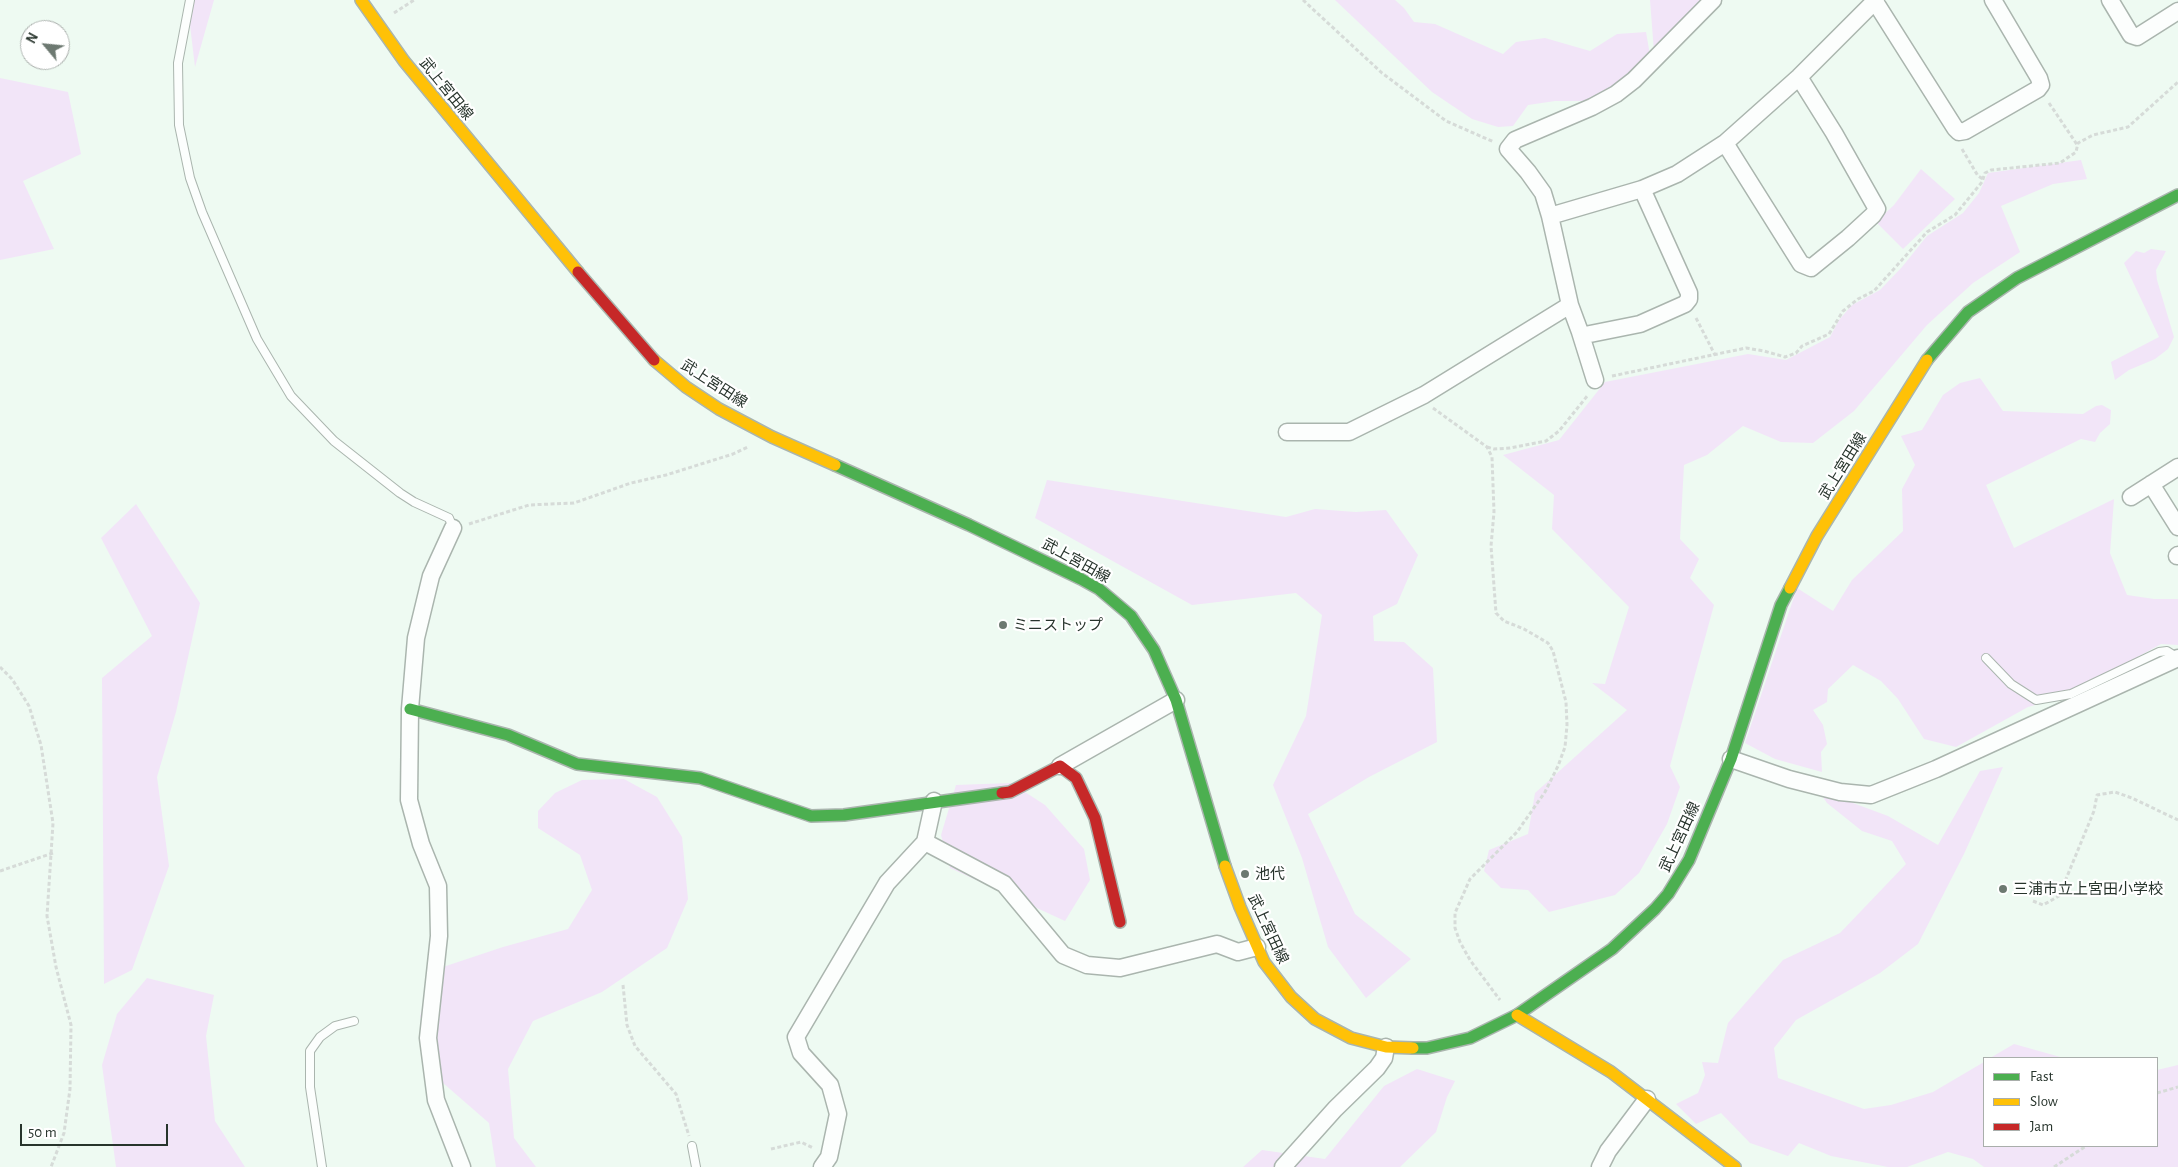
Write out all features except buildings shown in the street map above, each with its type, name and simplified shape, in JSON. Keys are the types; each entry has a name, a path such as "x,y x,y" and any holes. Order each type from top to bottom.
{"main road":[{"name":"武上宮田線","path":"361,0 404,62 517,199 646,350 686,388 719,409 772,437 1018,548 1099,589 1131,616 1154,650 1176,700 1228,875 1264,962 1302,1008 1315,1019 1351,1038 1386,1047 1427,1048 1448,1044 1470,1038 1518,1014 1612,948 1655,909 1668,894 1689,860 1730,759 1781,605 1817,536 1928,360 1968,312 2017,278 2178,195"},
{"path":"410,709 508,735 577,764 700,778 811,816 844,815 934,801 1010,792 1060,766 1076,778 1095,818 1120,922"},
{"path":"1518,1014 1592,1059 1734,1167"}],"street":[{"path":"1595,380 1570,305 1550,216 1542,193 1528,172 1508,149 1515,140 1592,107 1616,94 1634,80 1713,0"},
{"path":"1550,216 1642,189 1677,174 1725,143 1799,77 1875,0 1954,128 1959,132 1965,131 2039,88 2041,85 2040,78 1993,0"},
{"path":"2110,0 2131,34 2137,37 2178,11"},
{"path":"1725,143 1801,264 1811,268 1848,238 1877,209 1834,133 1799,77"},
{"path":"1580,332 1585,334 1640,324 1685,304 1688,300 1689,293 1642,189"},
{"path":"1286,432 1349,432 1419,398 1570,305"},
{"path":"2131,497 2178,467"},
{"path":"2151,484 2178,527"},
{"path":"453,528 432,576 416,638 410,709 409,800 421,844 438,886 439,936 428,1038 436,1100 462,1167"},
{"path":"1730,759 1788,779 1840,792 1871,795 1936,769 2178,658"},
{"path":"1060,766 1176,700"},
{"path":"826,1162 838,1114 830,1085 801,1053 796,1037 887,884 925,842 934,801"},
{"path":"925,842 1004,884 1063,955 1087,965 1120,968 1217,944 1238,952 1257,947"},
{"path":"1283,1167 1335,1109 1377,1068 1384,1058 1386,1047"},
{"path":"1600,1167 1608,1151 1647,1099"}],"lane":[{"path":"190,0 178,63 179,125 190,178 202,212 257,339 291,396 334,441 400,493 414,502 449,518 453,528"},
{"path":"1986,658 2011,684 2036,700 2071,694 2159,652 2167,651 2178,658"},
{"path":"322,1167 310,1087 310,1051 320,1037 335,1026 354,1021"},
{"path":"692,1146 696,1167"}],"path":[{"path":"1303,0 1382,72 1446,121 1508,149"},
{"path":"1419,398 1486,447 1494,449 1510,448 1546,440 1559,431 1585,400 1595,380 1746,348 1784,357 1796,353 1802,346 1829,334 1843,311 1858,299 1874,291 1925,231 1955,215 1983,179 1985,173 1991,170 2060,163 2076,152 2078,146 2093,135 2128,127 2178,82"},
{"path":"2039,88 2078,146"},
{"path":"1959,132 1958,143 1978,176 1983,179"},
{"path":"1688,300 1715,355"},
{"path":"453,528 530,505 552,506 574,503 631,483 666,475 733,454 772,437"},
{"path":"1486,447 1492,457 1494,512 1491,546 1496,613 1504,621 1524,628 1548,643 1553,651 1566,702 1567,725 1565,747 1545,792 1517,832 1470,879 1455,913 1455,928 1470,960 1499,999 1518,1014"},
{"path":"0,667 12,679 29,706 41,745 54,823 48,916 56,967 71,1025 70,1089 64,1133 51,1167"},
{"path":"2033,900 2043,905 2059,896 2094,812 2097,796 2115,792 2178,820"},
{"path":"0,871 53,853"},
{"path":"623,985 627,1026 635,1046 676,1094 692,1146"},
{"path":"2158,1093 2178,1087"},
{"path":"771,1149 801,1142 826,1162"},
{"path":"2054,1167 2084,1147"}],"shaded area":[{"path":"187,0 214,0 195,67"},
{"path":"1335,0 1395,0 1404,8 1414,22 1435,24 1503,54 1516,42 1545,38 1590,51 1617,34 1646,32 1650,55 1621,85 1591,101 1555,101 1528,105 1513,126 1498,127 1472,119 1432,92"},
{"path":"1650,0 1702,0 1654,52"},
{"path":"0,78 68,92 81,154 23,181 54,249 0,260"},
{"path":"2081,160 2087,179 2053,184 2001,206 2020,252 1973,283 1927,325 1854,411 1813,443 1781,442 1743,426 1707,455 1684,465 1680,539 1699,559 1690,578 1714,605 1670,766 1680,787 1667,824 1639,873 1615,895 1549,912 1528,890 1501,888 1484,871 1489,850 1528,834 1535,793 1627,710 1592,683 1605,684 1629,607 1552,529 1554,495 1503,455 1559,440 1605,382 1748,354 1786,360 1830,337 1839,320 1852,305 1880,290 1927,236 1963,213 1979,193 1988,173"},
{"path":"1921,169 1955,199 1903,249 1876,222 1894,205"},
{"path":"2151,249 2166,251 2156,270 2157,280 2174,337 2168,349 2155,359 2129,370 2115,380 2111,362 2159,337 2124,263 2136,251 2144,253"},
{"path":"1980,378 2003,411 2083,414 2096,406 2102,405 2111,410 2110,424 2100,433 2095,442 2081,439 1986,485 2014,548 2114,499 2110,553 2127,595 2154,599 2178,599 2178,645 2161,644 2065,697 2028,707 1956,747 1924,739 1898,699 1881,681 1853,665 1828,689 1827,702 1813,710 1823,725 1827,744 1821,752 1822,772 1775,759 1745,743 1797,588 1833,611 1852,580 1903,531 1902,489 1915,465 1901,436 1922,430 1943,395 1960,383"},
{"path":"1047,480 1286,517 1315,509 1356,512 1386,510 1418,555 1397,604 1373,616 1374,641 1404,642 1433,668 1437,742 1369,777 1308,814 1355,914 1411,959 1366,998 1328,947 1302,858 1273,785 1306,716 1322,615 1296,593 1192,605 1035,518"},
{"path":"136,504 200,603 176,712 157,777 169,866 132,970 104,984 102,678 152,636 101,538"},
{"path":"2003,767 1964,854 1918,944 1880,973 1796,1020 1774,1048 1778,1078 1864,1109 1891,1105 1933,1092 1983,1063 1983,1147 2158,1147 2158,1070 2178,1065 2178,1167 1984,1167 1973,1159 1948,1152 1907,1167 1888,1167 1831,1156 1799,1143 1788,1156 1750,1143 1721,1113 1696,1124 1676,1104 1698,1093 1705,1075 1702,1062 1718,1063 1728,1023 1783,960 1840,933 1906,864 1892,841 1862,831 1827,803 1823,797 1826,793 1888,816 1938,845 1980,771"},
{"path":"624,779 657,797 682,837 688,899 667,948 602,992 533,1021 508,1069 514,1138 536,1167 496,1167 489,1123 443,1083 420,1016 434,970 503,947 568,929 592,890 580,855 538,828 538,811 555,793 582,780"},
{"path":"1011,783 1045,805 1084,849 1090,880 1065,921 950,868 941,835 956,785"},
{"path":"147,978 214,995 206,1036 215,1121 245,1167 116,1167 102,1065 117,1014"},
{"path":"2014,1044 2060,1057 1992,1057"},
{"path":"1417,1069 1455,1081 1447,1097 1436,1132 1400,1167 1243,1167 1262,1150 1325,1159 1384,1086"}],"traffic: fast":[{"path":"1927,360 1968,312 2017,278 2178,195"},
{"path":"835,465 969,525 1081,579 1099,589 1131,616 1154,650 1176,700 1225,866"},
{"path":"1413,1048 1427,1048 1470,1038 1517,1015 1612,949 1655,909 1668,894 1689,860 1731,759 1781,605 1790,588"},
{"path":"410,709 508,735 577,764 700,778 811,816 844,815 1002,793"}],"traffic: slow":[{"path":"361,0 404,61 578,272"},
{"path":"654,360 686,387 719,409 772,437 835,465"},
{"path":"1790,588 1817,536 1927,360"},
{"path":"1225,866 1240,907 1264,962 1291,997 1315,1019 1351,1038 1386,1047 1413,1048"},
{"path":"1517,1015 1611,1072 1735,1167"}],"traffic: jam":[{"path":"578,272 654,360"},
{"path":"1002,793 1010,792 1060,766 1076,778 1095,818 1120,922"}],"place":[{"name":"ミニストップ","path":"1003,625"},
{"name":"池代","path":"1245,874"},
{"name":"三浦市立上宮田小学校","path":"2003,889"}]}
